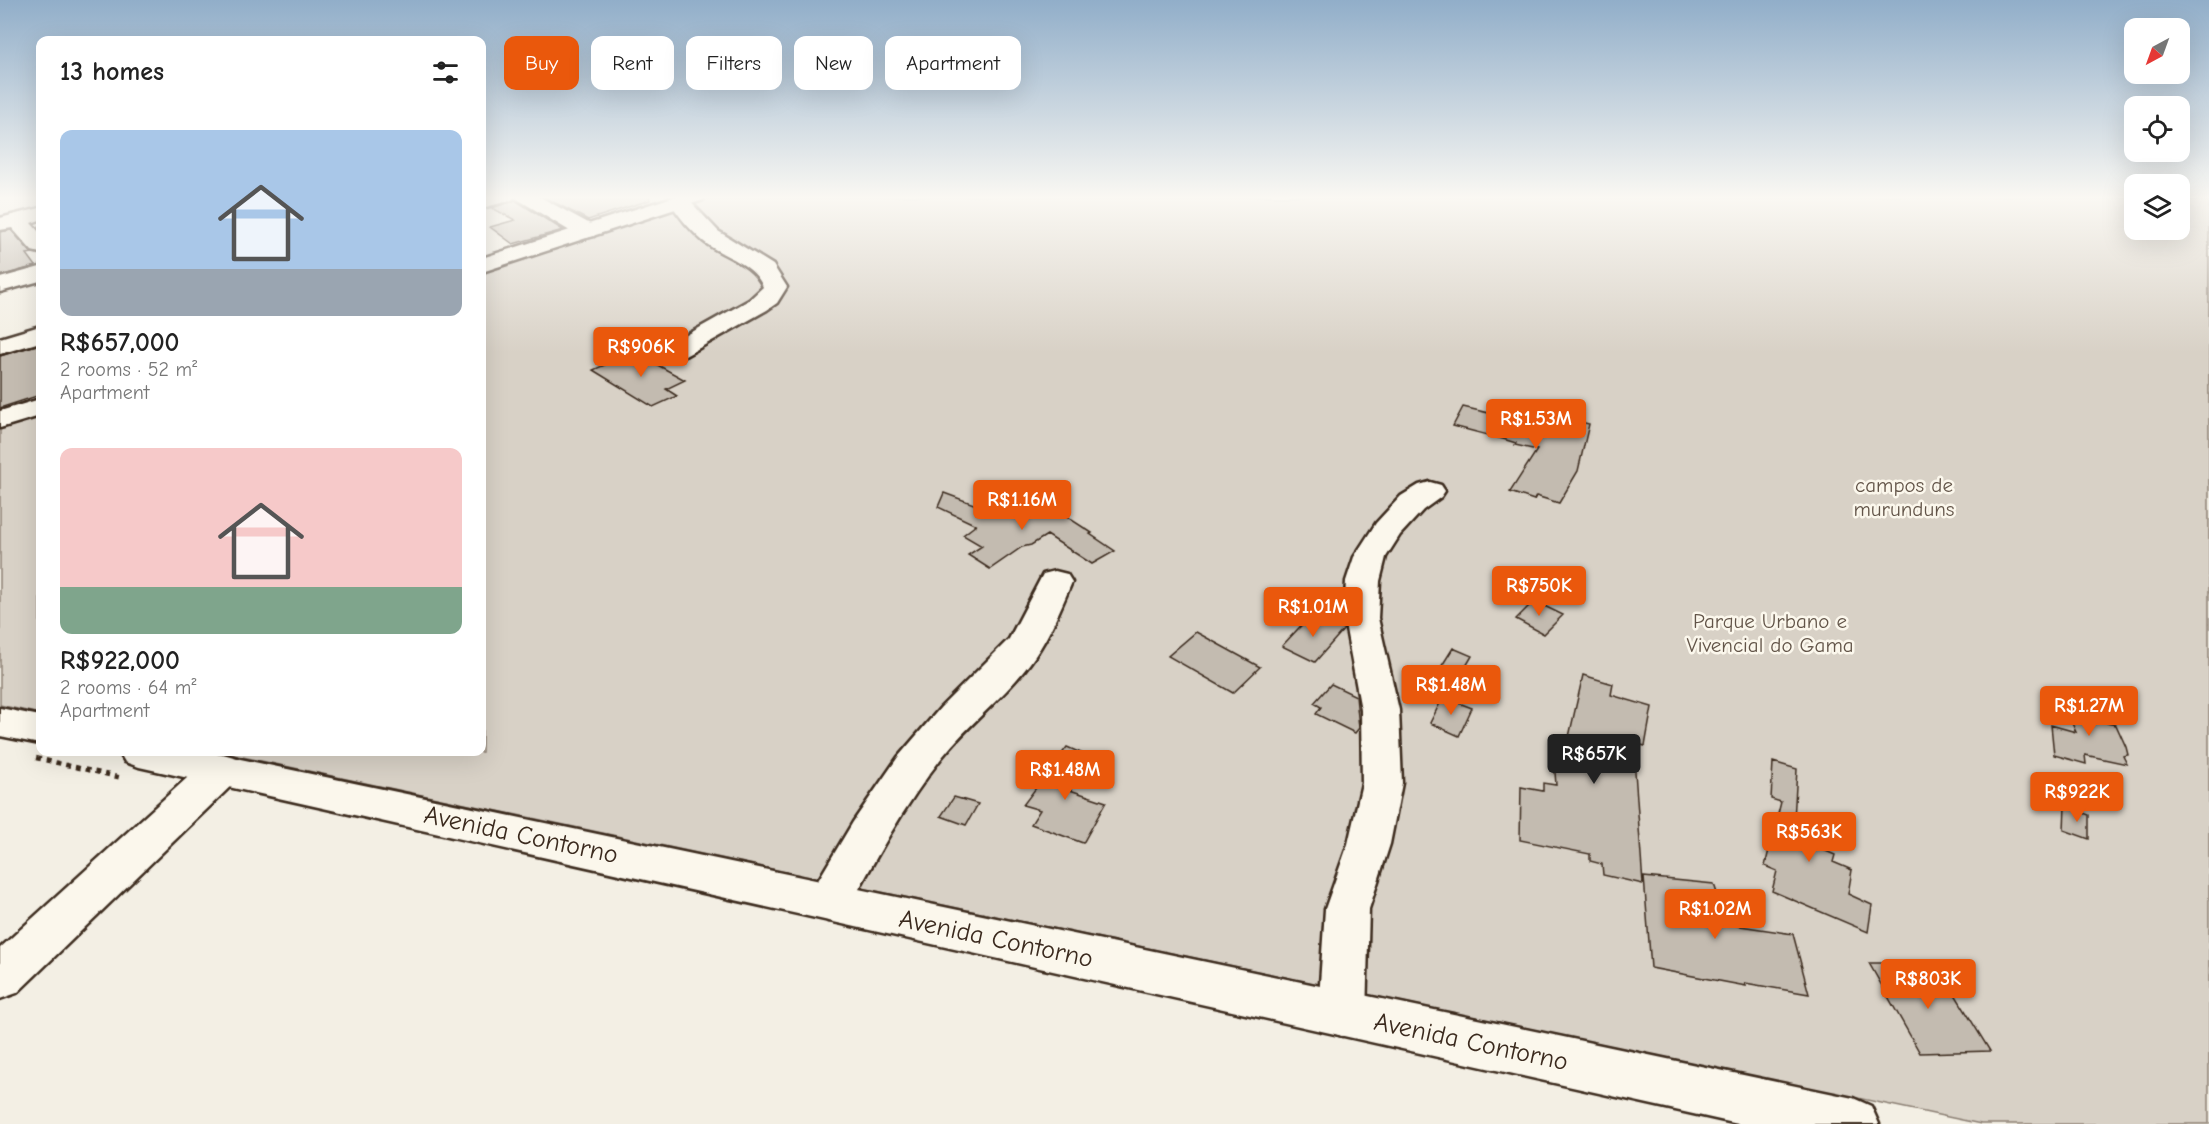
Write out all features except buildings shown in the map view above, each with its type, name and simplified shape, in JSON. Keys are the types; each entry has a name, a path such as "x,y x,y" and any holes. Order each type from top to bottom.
{"street":[{"path":"486,264 533,248"},
{"path":"676,351 758,305 768,298 775,287 773,280 765,271 730,248"},
{"path":"0,285 36,275"},
{"path":"0,346 36,335"},
{"path":"0,420 36,408"},
{"path":"1342,1014 1347,909 1369,844 1382,783 1380,710 1360,618 1363,581 1370,557 1386,530 1412,503 1430,491"},
{"path":"829,902 866,835 904,779 945,727 986,688 1022,647 1055,582"},
{"path":"0,722 36,729"},
{"name":"Avenida Contorno","path":"159,756 1853,1124"},
{"path":"0,978 223,769"}],"green space":[{"name":"Parque Urbano e Vivencial do Gama","path":"545,248 2209,248 2209,1124 1981,1124 238,756 486,756 486,268"},
{"path":"36,413 36,713 0,705 0,426"}],"park label":[{"name":"campos de murunduns","path":"1904,497"}]}
